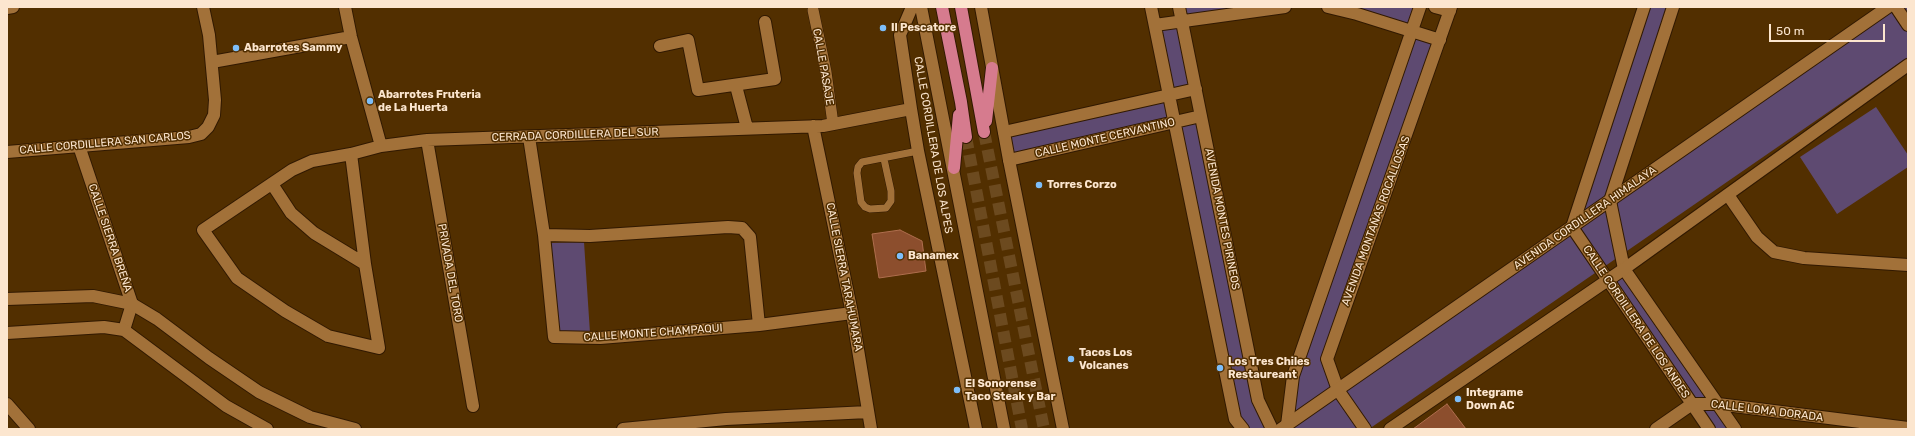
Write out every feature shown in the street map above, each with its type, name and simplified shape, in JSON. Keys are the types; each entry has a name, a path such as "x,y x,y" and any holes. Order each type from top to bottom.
{"highway":[{"path":"942,7 961,102 966,137"},
{"path":"960,7 984,132 992,68"},
{"path":"954,168 956,134 961,102"}],"street":[{"path":"7,8 13,7"},
{"path":"203,7 207,22 212,62 351,38"},
{"path":"345,7 351,38 381,146"},
{"name":"CALLE CORDILLERA DE LOS ALPES","path":"912,7 900,35 911,109 918,151 976,429"},
{"name":"CALLE CORDILLERA DE LOS ALPES","path":"920,7 954,168 1004,429"},
{"path":"981,7 1009,160 1063,429"},
{"path":"1151,7 1235,419 1243,429"},
{"name":"AVENIDA MONTES PIRINEOS","path":"1179,7 1258,400 1272,429"},
{"path":"1155,25 1285,7"},
{"path":"1328,7 1357,14 1440,40"},
{"path":"1284,427 1293,376 1420,7"},
{"path":"1435,7 1450,9"},
{"path":"1572,227 1644,7"},
{"name":"CALLE CORDILLERA DE LOS ANDES","path":"1673,7 1610,201 1624,268 1735,429"},
{"name":"AVENIDA CORDILLERA HIMALAYA","path":"1284,427 1888,7"},
{"path":"1896,7 1908,25"},
{"name":"AVENIDA MONTAÑAS ROCALLOSAS","path":"1365,429 1338,390 1327,359 1450,9"},
{"name":"CALLE PASAJE","path":"813,10 826,72 833,124"},
{"path":"660,46 688,40 698,90 736,86 775,79 765,22"},
{"name":"CALLE CORDILLERA SAN CARLOS","path":"7,152 189,137 201,134 208,127 214,115 215,100 212,62"},
{"path":"1390,429 1608,280 1908,65"},
{"path":"736,86 747,128"},
{"path":"1004,132 1196,89"},
{"name":"CERRADA CORDILLERA DEL SUR","path":"365,264 379,348 328,336 285,311 237,278 202,230 292,170 312,161 351,154 381,146 427,140 812,126 833,124 911,109"},
{"name":"CALLE MONTE CERVANTINO","path":"1009,160 1202,116"},
{"name":"CALLE SIERRA TARAHUMARA","path":"812,126 852,313 871,429"},
{"name":"CALLE MONTE CHAMPAQUI","path":"529,137 544,235 554,337 600,338 759,325 852,313"},
{"name":"PRIVADA DEL TORO","path":"427,140 474,406"},
{"name":"CALLE SIERRA BREÑA","path":"79,146 132,304 124,330"},
{"path":"351,154 365,264"},
{"path":"272,184 291,213 314,233 365,264"},
{"path":"1728,195 1757,237 1774,252 1804,258 1908,265"},
{"path":"544,235 590,236 728,227 742,228 750,237 759,325"},
{"name":"CALLE CORDILLERA DE LOS ANDES","path":"1572,227 1709,429"},
{"path":"7,299 93,296 132,304 157,319 259,392 310,417 355,429"},
{"path":"7,333 104,327 124,330 226,406 266,429"},
{"path":"7,404 29,429"},
{"path":"1656,429 1692,404"},
{"name":"CALLE LOMA DORADA","path":"1692,404 1718,404 1908,428"},
{"path":"623,429 727,424 868,412"}],"lane":[{"path":"884,159 891,191 891,201 886,208 870,209 862,202 857,173 858,167 862,162 884,159 918,151"}],"shaded area":[{"path":"1179,7 1285,7 1182,22"},
{"path":"1328,7 1420,7 1412,31"},
{"path":"1644,7 1673,7 1610,201 1572,227"},
{"path":"1899,7 1908,7 1908,57 1369,429 1288,429"},
{"path":"1182,22 1196,89 1169,95 1174,123 1009,160 1004,132 1168,95 1155,25"},
{"path":"1412,31 1440,40 1327,359 1338,390 1287,425 1293,376"},
{"path":"1876,107 1908,155 1908,167 1837,214 1800,157"},
{"path":"1201,116 1258,400 1272,429 1243,429 1174,123"},
{"path":"584,242 590,333 556,331 550,243"},
{"path":"1624,269 1735,429 1709,429 1607,280"}],"building":[{"name":"Banamex","path":"900,230 922,241 926,271 879,278 872,234"},
{"path":"1447,404 1466,429 1413,429"}],"tunnel":[{"path":"984,132 1044,429"},
{"path":"966,137 1022,429"}],"place":[{"name":"Il Pescatore","path":"883,28"},
{"name":"Abarrotes Sammy","path":"236,48"},
{"name":"Abarrotes Fruteria de La Huerta","path":"370,101"},
{"name":"Torres Corzo","path":"1039,185"},
{"name":"Banamex","path":"900,256"},
{"name":"Tacos Los Volcanes","path":"1071,359"},
{"name":"Los Tres Chiles Restaureant","path":"1220,368"},
{"name":"El Sonorense Taco Steak y Bar","path":"957,390"},
{"name":"Integrame Down AC","path":"1458,399"}]}
